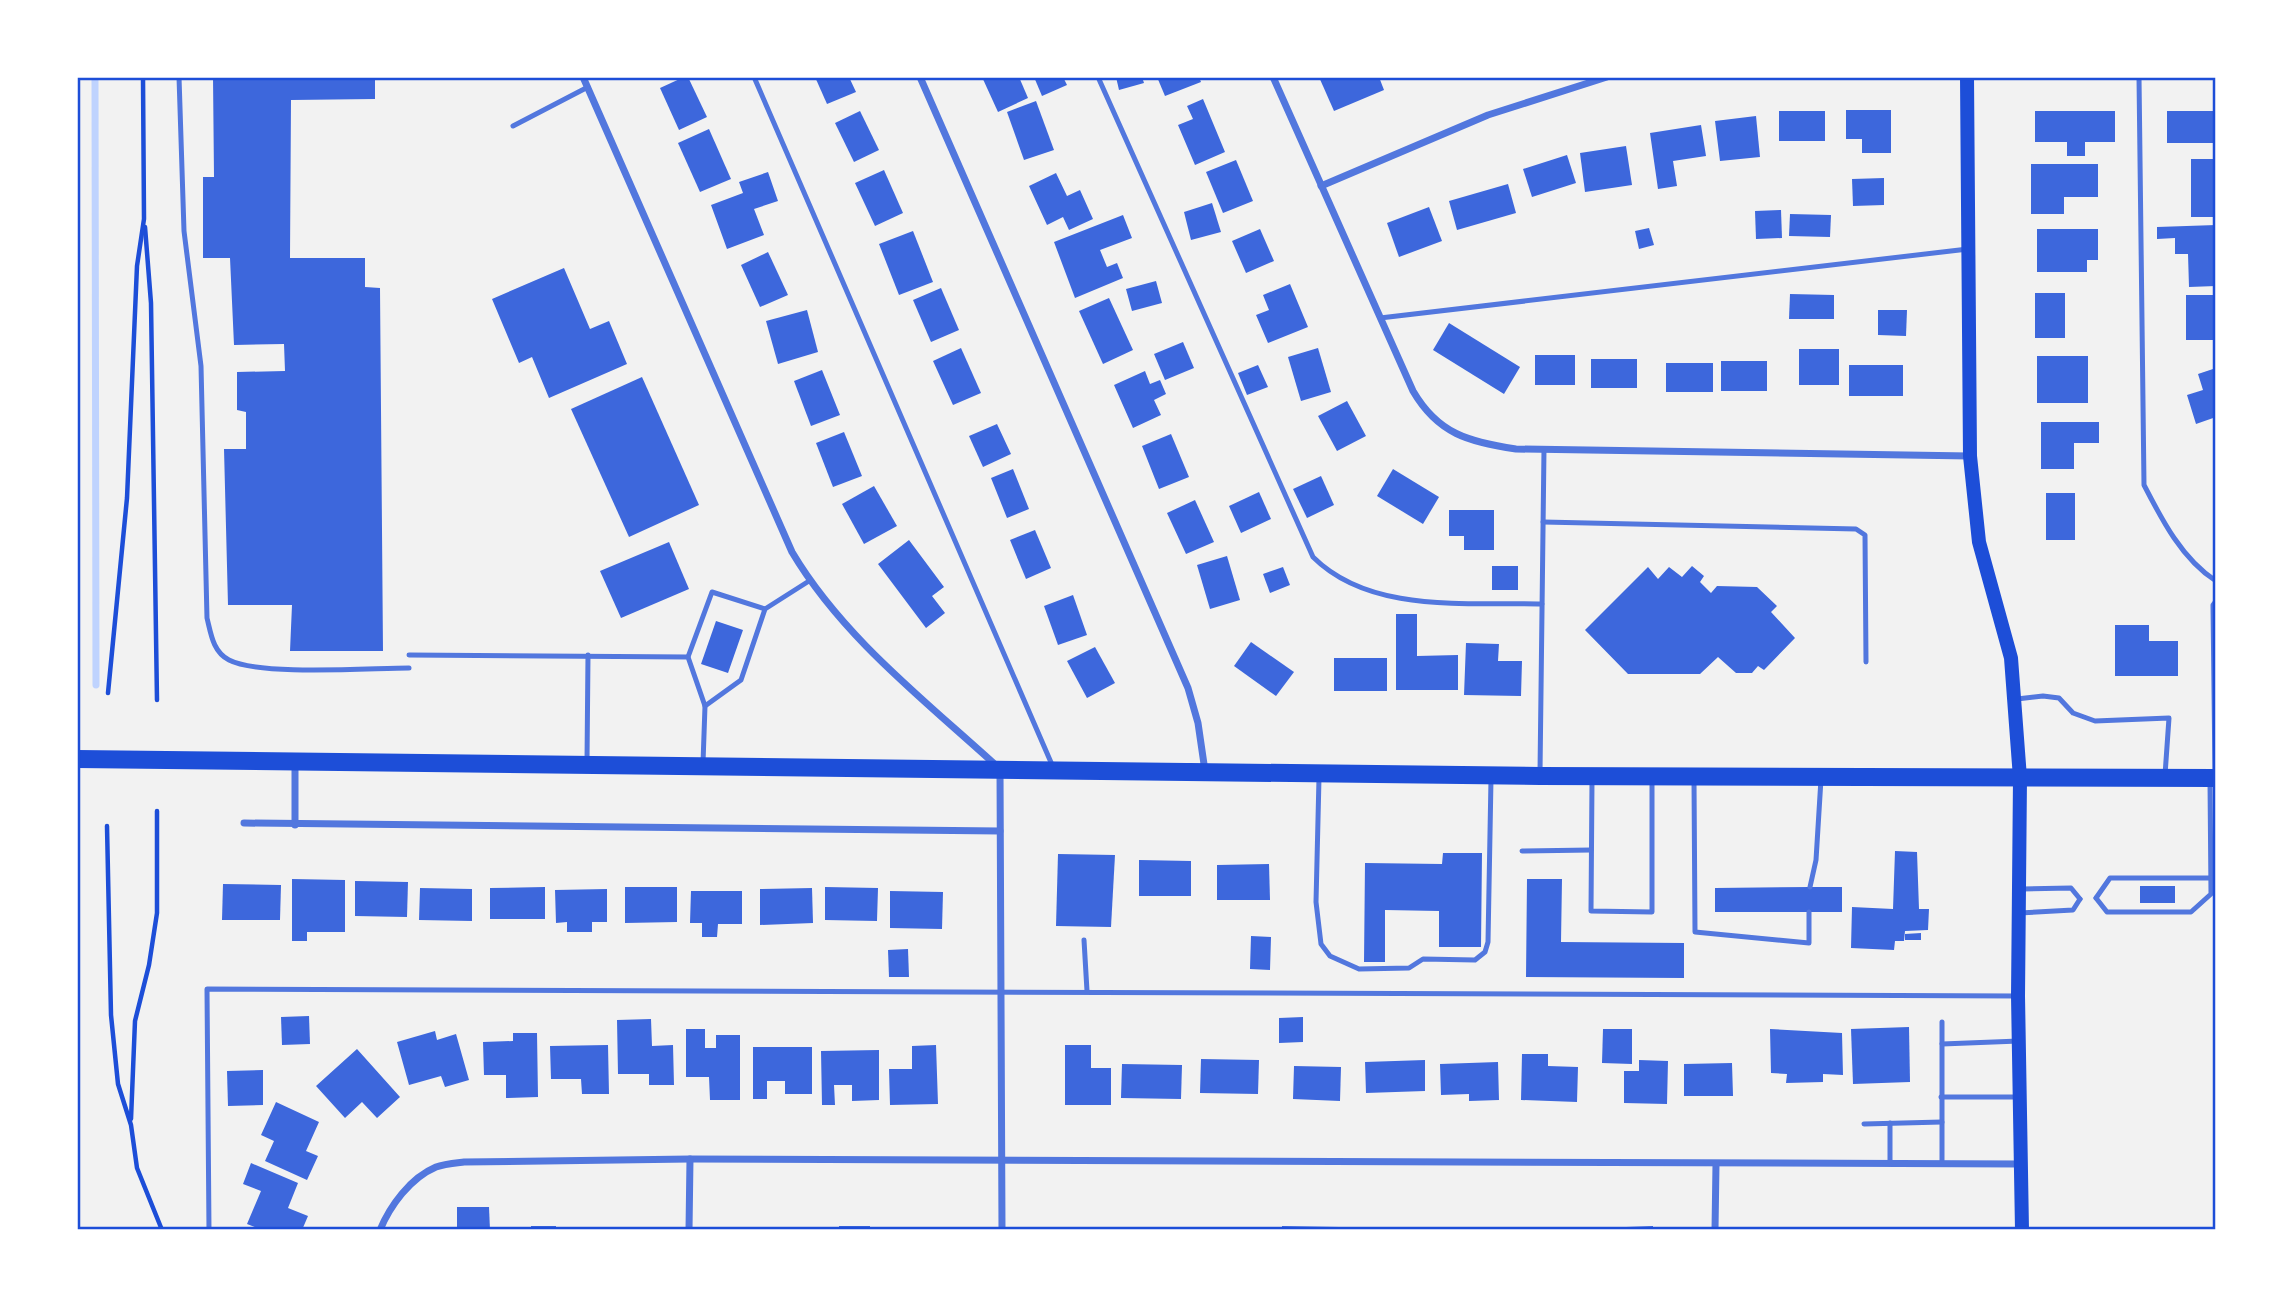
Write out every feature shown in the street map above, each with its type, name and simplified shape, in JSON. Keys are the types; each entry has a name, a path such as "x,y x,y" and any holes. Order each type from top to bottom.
{"main road":[{"path":"1967,77 1970,456 1979,542 2003,624 2014,699 2020,778 2018,996 2022,1230"},
{"path":"77,759 1652,777 2214,778"}],"street":[{"path":"583,77 787,540 809,581 856,635 1000,769 1002,1230"},
{"path":"920,77 1188,688 1198,723 1205,772"},
{"path":"1273,77 1380,318 1425,412 1444,428 1489,445 1544,449 1970,456"},
{"path":"1321,186 1488,115 1608,77"},
{"path":"295,761 295,825"},
{"path":"244,823 1000,831"},
{"path":"689,1230 690,1159"},
{"path":"380,1230 393,1203 436,1167 464,1162 690,1159 1003,1163 2021,1164"},
{"path":"1715,1230 1716,1164"}],"lane":[{"path":"178,77 184,231 201,366 206,618 215,648 229,660 261,669 409,668"},
{"path":"754,77 1054,770"},
{"path":"1098,77 1313,557 1329,573 1354,586 1414,600 1542,604"},
{"path":"2139,77 2144,485 2166,528 2204,573 2216,581"},
{"path":"513,126 587,87"},
{"path":"1380,318 1968,249"},
{"path":"1540,776 1544,449"},
{"path":"1543,522 1856,529 1865,535 1866,662"},
{"path":"705,706 741,680 765,609 809,581"},
{"path":"703,766 705,706 688,657 712,592 765,609"},
{"path":"2096,898 2107,912 2191,912 2211,894 2214,778 2213,605 2216,601"},
{"path":"409,655 688,657"},
{"path":"587,655 587,765"},
{"path":"2014,699 2043,696 2059,698 2073,712 2095,721 2169,718 2165,778"},
{"path":"1319,774 1316,902 1321,944 1330,956 1359,970 1409,968 1423,959 1475,960 1481,956 1488,942 1491,775"},
{"path":"1592,776 1591,911 1652,912 1652,777"},
{"path":"1694,777 1695,932 1809,943 1809,912"},
{"path":"1810,887 1816,860 1821,777"},
{"path":"1522,850 1591,850"},
{"path":"2096,898 2110,878 2211,878"},
{"path":"2019,889 2071,888 2080,899"},
{"path":"2080,899 2096,898"},
{"path":"2019,913 2073,910 2080,899"},
{"path":"1084,940 1087,991"},
{"path":"209,1230 207,989 2018,996"},
{"path":"1942,1022 1942,1164"},
{"path":"1942,1044 2019,1041"},
{"path":"1941,1097 2020,1097"},
{"path":"1864,1124 1942,1122"},
{"path":"1890,1123 1890,1164"}],"path":[{"path":"143,77 144,219 151,303 157,700"},
{"path":"108,693 127,498 137,267 144,219"},
{"path":"131,1125 135,1021 149,965 157,913 157,811"},
{"path":"107,827 113,1049 118,1084 131,1125 137,1168 162,1230"}],"building":[{"path":"213,77 375,77 375,99 291,100 290,258 365,258 365,287 380,288 383,651 290,651 292,605 228,605 224,449 246,449 246,412 237,410 237,372 285,371 284,344 234,345 230,258 203,258 203,177 214,177"},
{"path":"688,77 707,117 679,130 660,88"},
{"path":"815,77 849,77 856,92 827,104"},
{"path":"982,77 1019,77 1028,98 998,112"},
{"path":"1034,77 1063,77 1067,85 1042,96"},
{"path":"1116,77 1142,77 1144,83 1119,90"},
{"path":"1157,77 1199,77 1201,82 1165,96"},
{"path":"1319,77 1379,77 1384,90 1334,111"},
{"path":"1203,99 1225,152 1195,165 1178,125 1193,119 1187,106"},
{"path":"1036,101 1054,150 1024,160 1007,112"},
{"path":"1846,110 1891,110 1891,153 1862,153 1862,139 1846,139"},
{"path":"860,111 879,150 854,162 835,123"},
{"path":"1779,111 1825,111 1825,141 1779,141"},
{"path":"2035,111 2115,111 2115,142 2085,142 2085,156 2067,156 2067,142 2035,142"},
{"path":"2167,111 2216,111 2216,143 2167,143"},
{"path":"1756,116 1760,157 1720,161 1715,121"},
{"path":"1701,125 1706,156 1673,161 1677,186 1658,189 1650,133"},
{"path":"709,129 731,179 700,192 678,143"},
{"path":"1626,146 1632,185 1585,192 1580,153"},
{"path":"1567,155 1576,183 1532,197 1523,169"},
{"path":"2191,159 2216,159 2216,217 2191,217"},
{"path":"1236,160 1253,201 1223,213 1206,172"},
{"path":"2031,164 2098,164 2098,197 2064,197 2064,214 2031,214"},
{"path":"884,170 903,213 875,226 855,183"},
{"path":"768,172 778,201 754,209 764,235 727,249 711,205 743,193 739,182"},
{"path":"1056,173 1067,196 1080,190 1093,219 1069,230 1063,217 1047,225 1029,186"},
{"path":"1884,178 1884,205 1853,206 1852,179"},
{"path":"1508,184 1516,213 1457,230 1449,201"},
{"path":"1212,203 1221,232 1191,240 1184,212"},
{"path":"1429,207 1442,241 1399,257 1387,223"},
{"path":"1781,210 1782,238 1756,239 1755,211"},
{"path":"1790,214 1831,215 1830,237 1789,236"},
{"path":"1123,215 1132,238 1100,250 1107,267 1117,263 1123,278 1075,298 1054,242"},
{"path":"2216,225 2216,286 2189,287 2188,254 2175,254 2175,238 2157,239 2157,227"},
{"path":"1649,228 1654,245 1639,249 1635,231"},
{"path":"1260,229 1274,261 1246,273 1232,241"},
{"path":"2037,229 2098,229 2098,260 2087,260 2087,272 2037,272"},
{"path":"913,231 933,282 899,295 879,244"},
{"path":"768,252 788,295 760,307 741,265"},
{"path":"564,268 590,329 609,321 627,364 549,398 532,357 519,363 492,299"},
{"path":"1156,281 1162,303 1132,311 1126,289"},
{"path":"1290,284 1308,327 1268,343 1256,315 1269,310 1263,295"},
{"path":"941,288 959,330 931,342 913,300"},
{"path":"2035,293 2065,293 2065,338 2035,338"},
{"path":"1790,294 1834,295 1834,319 1789,319"},
{"path":"2186,295 2216,295 2216,340 2186,340"},
{"path":"1109,298 1133,350 1103,364 1079,311"},
{"path":"807,310 818,352 778,364 766,321"},
{"path":"1878,310 1907,310 1906,336 1878,335"},
{"path":"1449,323 1520,367 1504,394 1433,350"},
{"path":"1183,342 1194,368 1165,380 1154,354"},
{"path":"961,348 981,393 953,405 933,361"},
{"path":"1318,348 1331,392 1301,401 1288,357"},
{"path":"1799,349 1839,349 1839,385 1799,385"},
{"path":"1535,355 1575,355 1575,385 1535,385"},
{"path":"2037,356 2088,356 2088,403 2037,403"},
{"path":"1591,359 1637,359 1637,388 1591,388"},
{"path":"1721,361 1767,361 1767,391 1721,391"},
{"path":"1666,363 1713,363 1713,392 1666,392"},
{"path":"1258,365 1268,387 1247,395 1238,373"},
{"path":"1849,365 1903,365 1903,396 1849,396"},
{"path":"2216,368 2216,417 2196,424 2187,395 2203,390 2198,374"},
{"path":"822,370 840,415 811,426 794,381"},
{"path":"1145,371 1150,384 1160,380 1166,394 1154,400 1161,415 1133,428 1114,385"},
{"path":"642,377 699,505 629,537 571,409"},
{"path":"1347,401 1366,436 1337,451 1318,416"},
{"path":"2041,422 2099,422 2099,443 2074,443 2074,469 2041,469"},
{"path":"997,424 1011,454 983,467 969,436"},
{"path":"844,432 862,476 833,487 816,443"},
{"path":"1171,434 1189,477 1159,489 1142,446"},
{"path":"1013,469 1029,509 1007,518 991,478"},
{"path":"1393,469 1439,497 1423,524 1377,496"},
{"path":"1321,476 1334,505 1307,518 1293,489"},
{"path":"874,486 897,526 864,544 842,504"},
{"path":"1259,492 1271,519 1241,533 1229,506"},
{"path":"2046,493 2075,493 2075,540 2046,540"},
{"path":"1195,500 1214,542 1186,554 1167,513"},
{"path":"1449,510 1494,510 1494,550 1464,550 1464,536 1449,536"},
{"path":"1035,530 1051,568 1026,579 1010,540"},
{"path":"909,540 944,587 932,596 945,613 926,628 878,564"},
{"path":"669,542 689,589 621,618 600,571"},
{"path":"1227,556 1240,600 1210,609 1197,565"},
{"path":"1492,566 1518,566 1518,590 1492,590"},
{"path":"1692,566 1704,576 1700,582 1711,593 1717,586 1757,587 1777,606 1771,612 1795,638 1764,670 1758,666 1752,673 1736,673 1718,657 1700,674 1628,674 1585,630 1648,567 1658,579 1669,567 1682,577"},
{"path":"1283,567 1290,585 1270,593 1263,574"},
{"path":"1073,595 1087,635 1058,645 1044,606"},
{"path":"1396,614 1417,614 1417,656 1458,655 1458,690 1396,690"},
{"path":"716,621 743,630 728,673 701,664"},
{"path":"2115,625 2149,625 2149,641 2178,641 2178,676 2115,676"},
{"path":"1251,642 1294,672 1276,696 1234,666"},
{"path":"1466,643 1499,644 1498,661 1522,661 1521,696 1464,695"},
{"path":"1095,647 1115,683 1087,698 1067,661"},
{"path":"1334,658 1387,658 1387,691 1334,691"},
{"path":"1895,851 1917,852 1919,909 1929,909 1928,930 1905,931 1904,941 1895,941 1894,950 1851,948 1852,907 1893,909"},
{"path":"1443,853 1482,853 1481,947 1439,947 1439,911 1385,910 1385,962 1364,962 1365,863 1442,864"},
{"path":"1058,854 1115,855 1111,927 1056,926"},
{"path":"1139,860 1191,861 1191,896 1139,896"},
{"path":"1269,864 1270,900 1217,900 1217,865"},
{"path":"292,879 345,880 345,932 307,932 307,941 292,941"},
{"path":"1527,879 1562,879 1561,942 1684,943 1684,978 1526,977"},
{"path":"355,881 408,882 407,917 355,916"},
{"path":"223,884 281,885 280,920 222,920"},
{"path":"2140,886 2175,886 2175,903 2140,903"},
{"path":"545,887 545,919 490,919 490,888"},
{"path":"625,887 677,887 677,922 625,923"},
{"path":"825,887 878,888 877,921 825,920"},
{"path":"1842,887 1842,912 1715,912 1715,888"},
{"path":"420,888 472,889 472,921 419,920"},
{"path":"812,888 813,923 760,925 760,889"},
{"path":"607,889 607,922 592,922 592,932 567,932 567,922 556,923 555,890"},
{"path":"691,891 742,891 742,924 718,924 717,937 702,937 702,923 690,923"},
{"path":"890,891 943,892 942,929 890,928"},
{"path":"1921,933 1921,940 1905,940 1905,934"},
{"path":"1251,936 1271,937 1270,970 1250,969"},
{"path":"908,949 909,977 889,977 888,950"},
{"path":"309,1016 310,1044 282,1045 281,1017"},
{"path":"1303,1017 1303,1042 1279,1043 1279,1018"},
{"path":"651,1019 652,1046 673,1045 674,1085 649,1085 649,1074 618,1074 617,1020"},
{"path":"1909,1027 1910,1082 1853,1084 1851,1029"},
{"path":"686,1029 705,1029 705,1048 716,1048 716,1035 740,1035 740,1100 710,1100 709,1077 686,1077"},
{"path":"1603,1029 1632,1029 1632,1064 1602,1063"},
{"path":"1770,1029 1842,1033 1843,1075 1823,1074 1823,1082 1786,1083 1787,1074 1771,1073"},
{"path":"435,1031 437,1040 456,1034 469,1080 445,1087 441,1076 409,1085 397,1042"},
{"path":"513,1033 537,1033 538,1097 506,1098 506,1075 484,1075 483,1042 513,1041"},
{"path":"608,1045 609,1094 582,1094 581,1079 551,1079 550,1046"},
{"path":"936,1045 938,1104 890,1105 889,1069 912,1069 912,1046"},
{"path":"1065,1045 1091,1045 1091,1068 1111,1068 1111,1105 1065,1105"},
{"path":"753,1047 812,1047 812,1094 785,1094 785,1081 767,1081 767,1099 753,1099"},
{"path":"357,1049 400,1097 377,1118 362,1102 345,1118 316,1086"},
{"path":"879,1050 879,1100 852,1101 852,1085 834,1085 835,1105 822,1105 821,1051"},
{"path":"1522,1054 1548,1054 1548,1066 1578,1067 1577,1102 1521,1100"},
{"path":"1201,1059 1259,1060 1258,1094 1200,1093"},
{"path":"1425,1060 1425,1091 1366,1093 1365,1062"},
{"path":"1639,1060 1668,1061 1667,1104 1624,1103 1624,1071 1639,1071"},
{"path":"1498,1062 1499,1100 1469,1101 1469,1094 1441,1095 1440,1064"},
{"path":"1732,1063 1733,1096 1684,1096 1684,1064"},
{"path":"1122,1064 1182,1065 1181,1099 1121,1098"},
{"path":"1294,1066 1341,1067 1340,1101 1293,1099"},
{"path":"263,1070 263,1105 228,1106 227,1071"},
{"path":"276,1102 319,1122 306,1151 318,1156 307,1180 265,1161 274,1141 261,1135"},
{"path":"251,1163 298,1183 288,1208 308,1216 302,1230 263,1230 247,1224 261,1191 243,1184"},
{"path":"457,1207 489,1207 490,1230 457,1230"},
{"path":"531,1226 556,1226 556,1230 531,1230"},
{"path":"839,1226 870,1226 870,1230 839,1230"},
{"path":"1282,1226 1339,1227 1339,1230 1282,1230"},
{"path":"1653,1226 1653,1230 1599,1230 1599,1228"},
{"path":"1957,1227 1957,1230 1925,1230 1925,1228"}],"waterway":[{"path":"95,77 96,685"}]}
